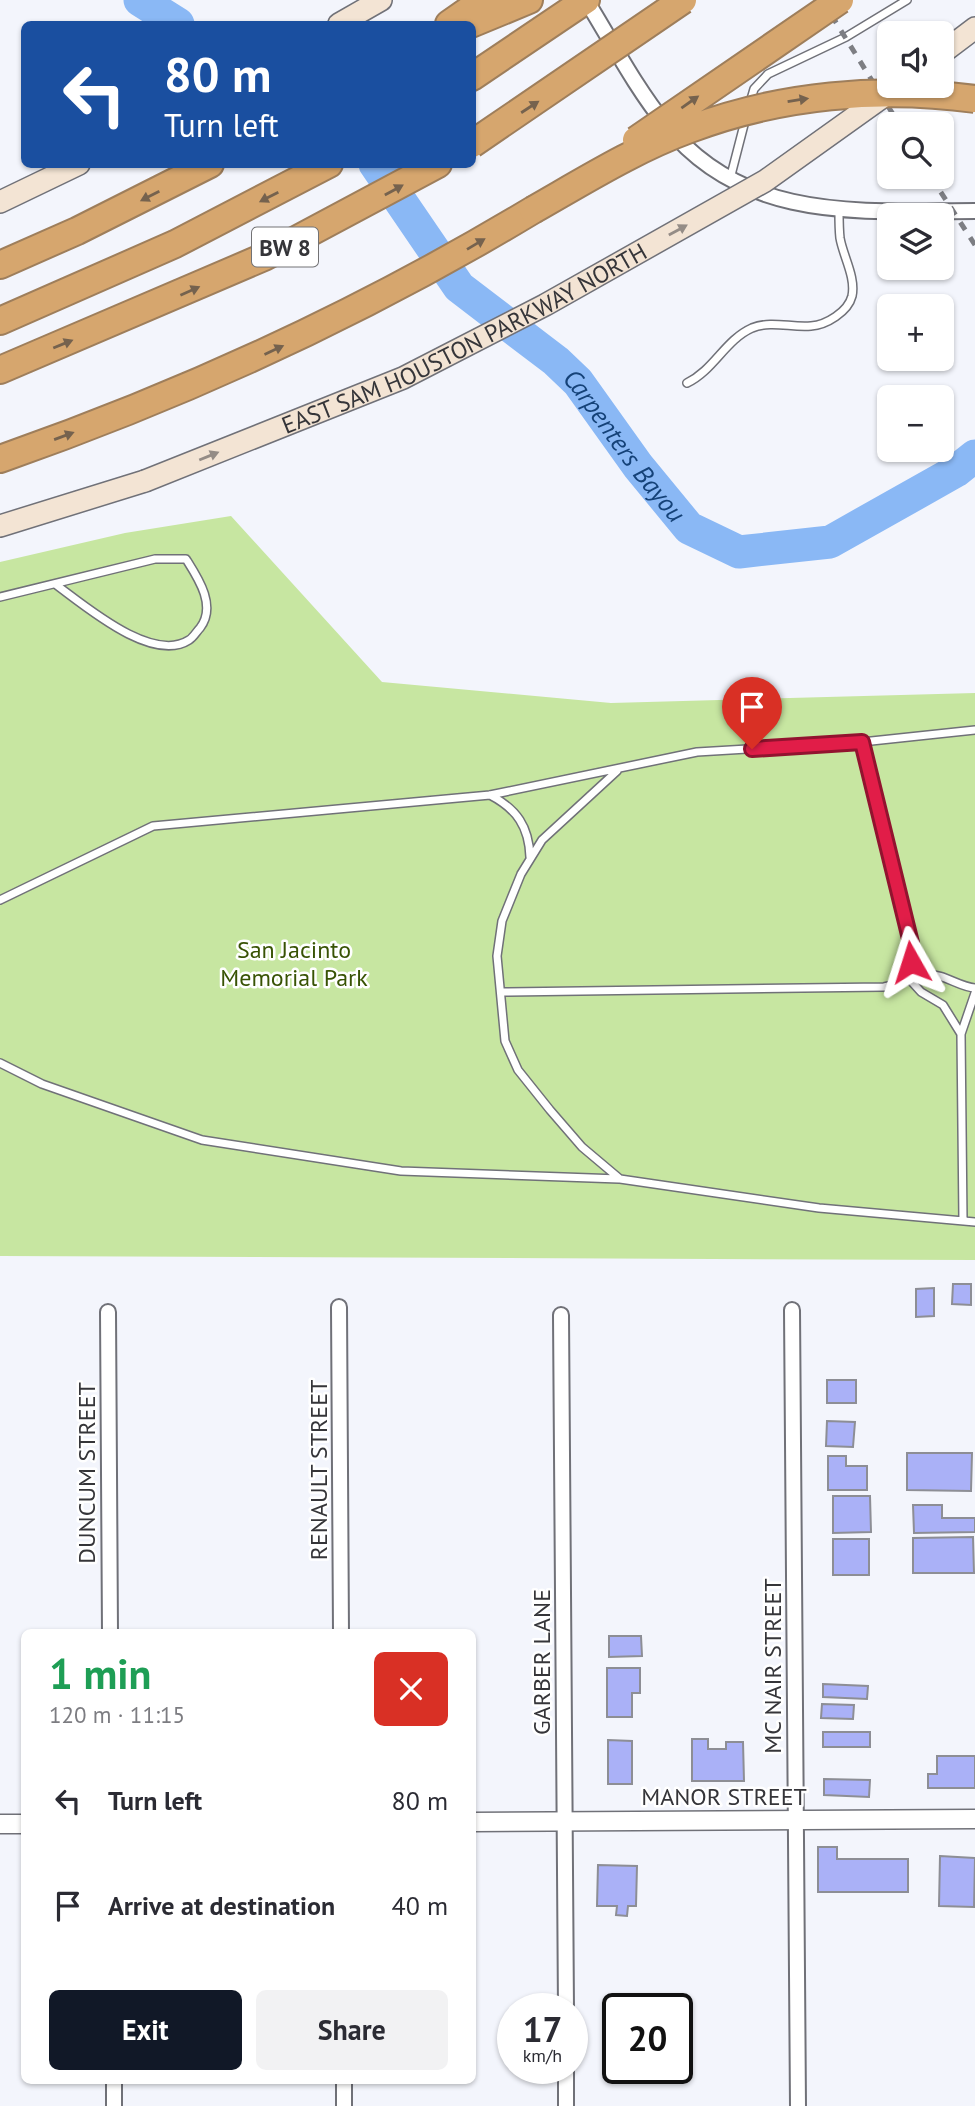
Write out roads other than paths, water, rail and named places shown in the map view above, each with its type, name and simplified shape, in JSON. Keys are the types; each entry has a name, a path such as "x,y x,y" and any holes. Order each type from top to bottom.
{"highway":[{"path":"453,21 484,0"},
{"path":"476,22 529,0"},
{"path":"476,75 586,0"},
{"path":"476,141 683,0"},
{"path":"533,210 840,0"},
{"path":"0,459 164,399 295,340 433,270 533,210 663,140 741,113 794,101 866,94 975,99"},
{"path":"0,265 90,225 202,168"},
{"name":"BW 8","path":"0,321 111,273 240,212 322,168"},
{"name":"BW 8","path":"0,370 128,318 317,231 431,168"}],"main road":[{"path":"344,21 381,0"},
{"path":"954,44 975,28"},
{"name":"EAST SAM HOUSTON PARKWAY NORTH","path":"0,526 145,481 403,378 545,305 765,181 881,98"},
{"path":"0,202 72,168"}],"street":[{"path":"586,0 667,126 701,160 730,179 799,205 839,211 975,211"},
{"name":"RENAULT STREET","path":"340,1307 341,1629"},
{"name":"MC NAIR STREET","path":"792,1310 798,2106"},
{"name":"DUNCUM STREET","path":"108,1312 110,1629"},
{"name":"GARBER LANE","path":"561,1315 566,1993"},
{"name":"MANOR STREET","path":"476,1822 975,1819"},
{"path":"0,1825 21,1824"},
{"path":"114,2084 114,2106"},
{"path":"344,2084 344,2106"},
{"path":"566,2084 566,2106"}],"lane":[{"path":"730,179 754,89 768,74 846,37 906,0"},
{"path":"687,383 704,373 732,342 749,330 773,324 817,325 848,305 852,295 852,281 840,239 839,211"},
{"path":"0,597 155,559 186,559 206,595 204,622 189,640 167,646 144,641 111,624 55,584"},
{"path":"0,900 153,826 490,795 697,752 862,742 975,730"},
{"path":"862,742 911,943 911,981 921,992 943,1005 961,1034"},
{"path":"618,770 542,839 530,858 502,921 498,956 505,1041 518,1070 582,1147 620,1180"},
{"path":"490,795 508,805 521,820 530,838 530,858"},
{"path":"502,992 884,987 927,975 975,990 961,1034 963,1221"},
{"path":"0,1063 42,1084 202,1140 401,1171 620,1180 819,1208 975,1222"}],"waterway":[{"name":"Carpenters Bayou","path":"140,0 173,21"},
{"name":"Carpenters Bayou","path":"378,168 459,287 556,361 578,382 638,466 689,528 739,552 830,542 956,471 975,456"}],"railway":[{"path":"822,0 892,112"},
{"path":"939,189 975,245"}],"park label":[{"name":"San Jacinto Memorial Park","path":"294,963"}]}
